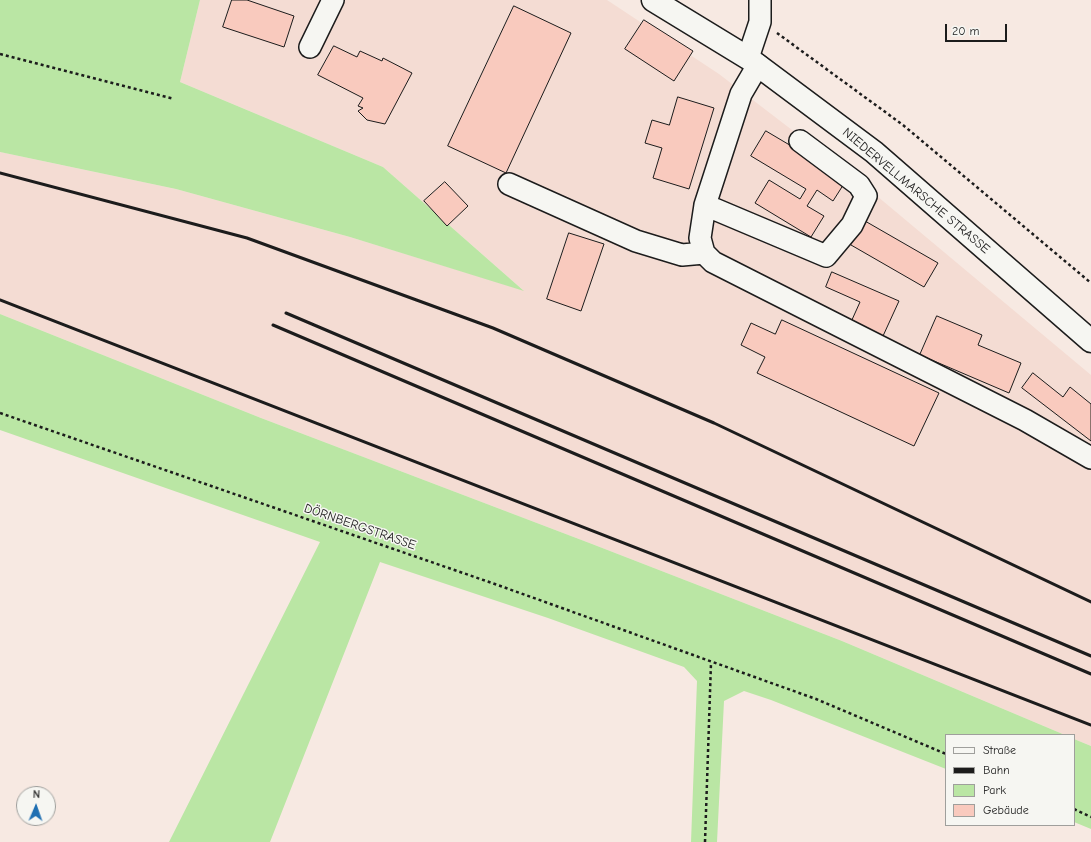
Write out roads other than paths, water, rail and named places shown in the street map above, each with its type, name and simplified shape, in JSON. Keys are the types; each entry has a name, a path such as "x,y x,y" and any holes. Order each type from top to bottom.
{"main road":[{"name":"NIEDERVELLMARSCHE STRASSE","path":"653,0 753,61 874,152 1091,341"}],"street":[{"path":"310,47 333,0"},
{"path":"760,0 760,22 753,61 705,205 700,238 704,253 713,262 1025,420 1091,458"},
{"path":"705,205 826,256 852,225 866,196 859,185 800,141"},
{"path":"510,184 636,241 682,255 704,253"}],"railway":[{"path":"0,173 247,238 493,328 714,423 1091,602"},
{"path":"0,300 1091,725"},
{"path":"286,313 1091,656"},
{"path":"273,325 1091,674"}]}
